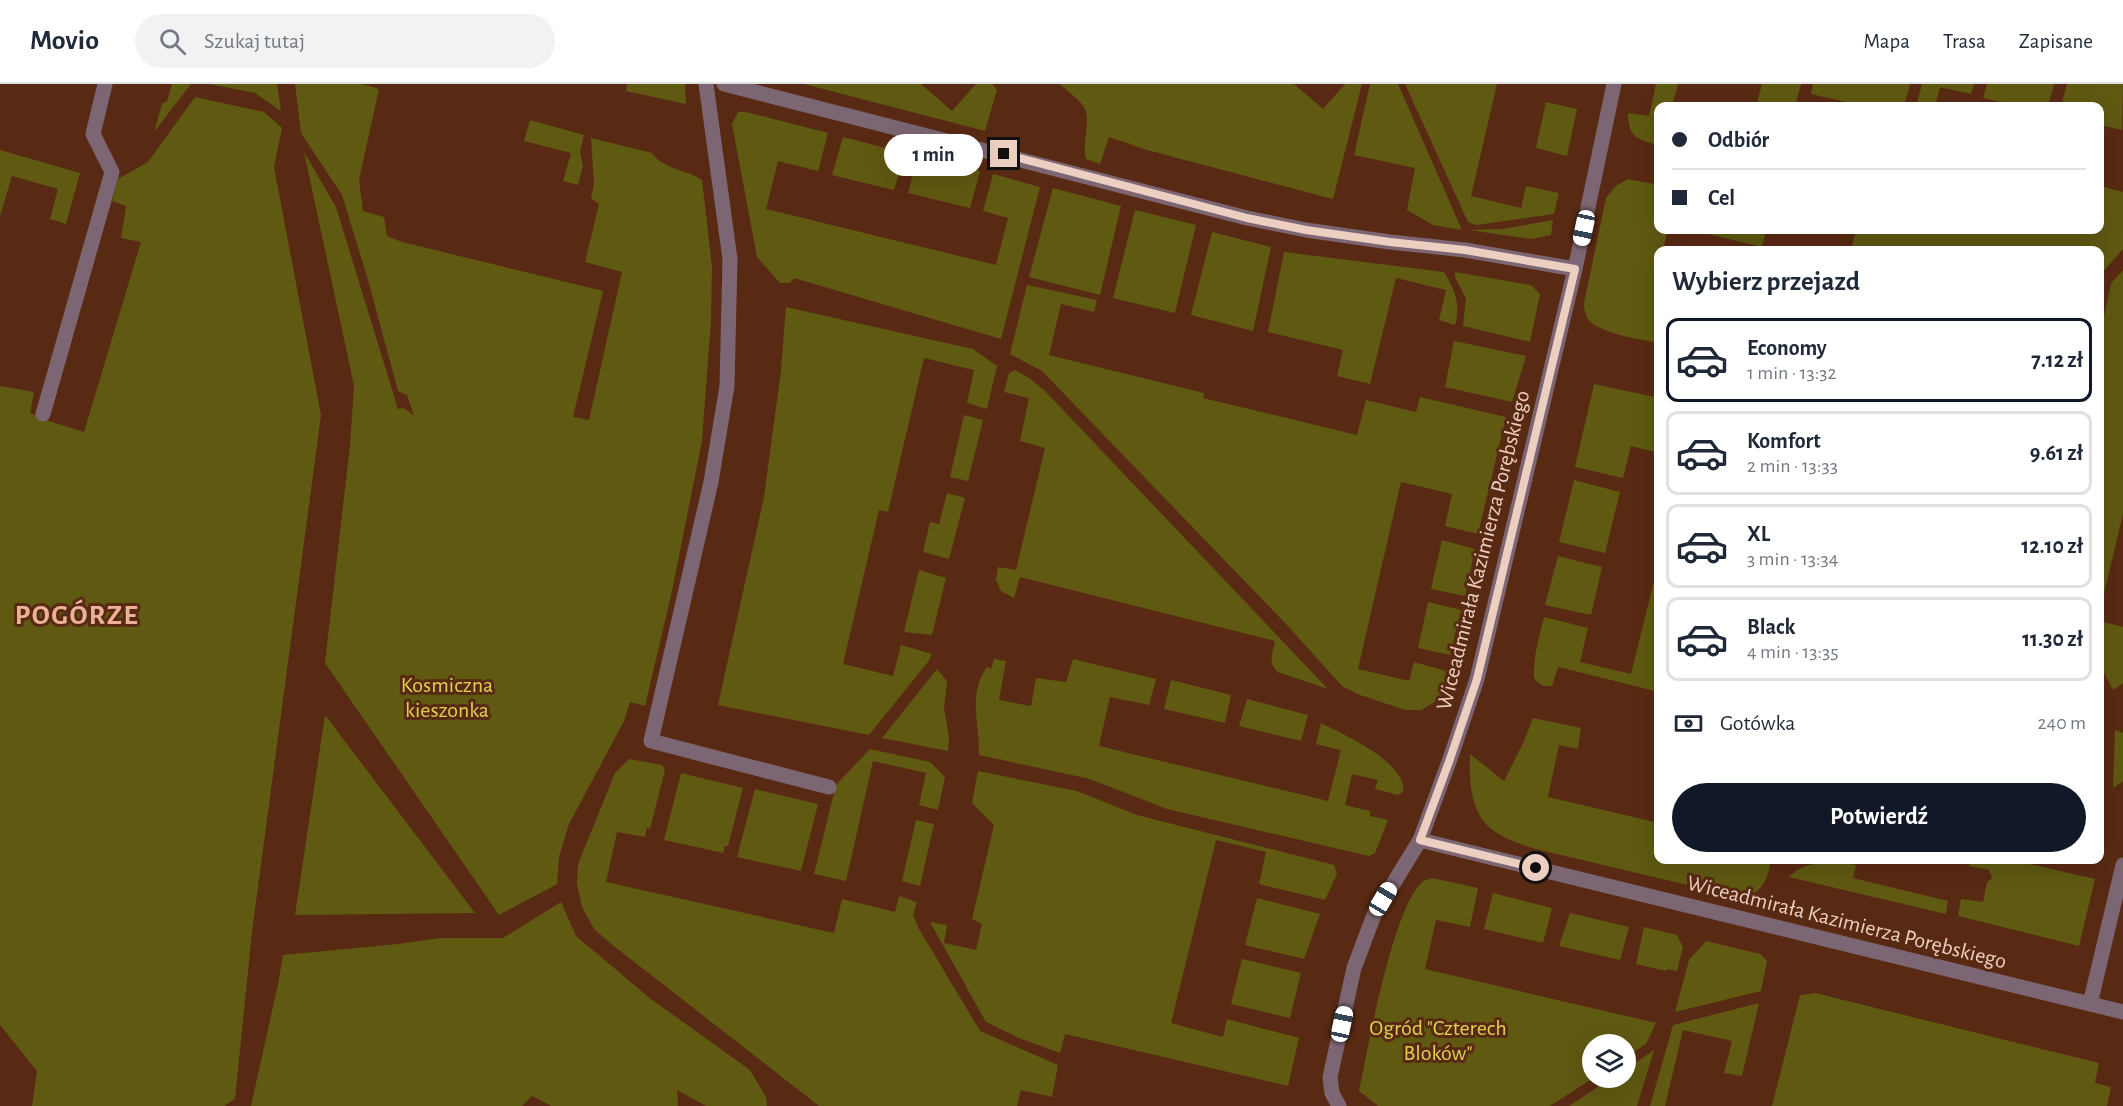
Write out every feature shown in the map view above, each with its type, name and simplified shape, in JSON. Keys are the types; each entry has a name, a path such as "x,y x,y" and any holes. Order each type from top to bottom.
{"street":[{"path":"43,414 112,172 93,134 105,84"},
{"path":"706,84 730,259 727,386 711,482 651,741 829,787"},
{"path":"724,84 1257,220 1306,230 1465,250 1575,269"},
{"name":"Wiceadmirała Kazimierza Porębskiego","path":"1339,1106 1332,1093 1330,1077 1354,968 1374,915 1420,840 1477,679 1575,269 1614,84"},
{"name":"Wiceadmirała Kazimierza Porębskiego","path":"1420,840 2123,1012"},
{"path":"2090,1004 2123,865"}],"green space":[{"path":"172,84 191,84 154,132 162,104 167,101"},
{"path":"210,84 277,84 281,111 255,93"},
{"name":"Kosmiczna kieszonka","path":"295,84 362,84 379,89 359,180 363,211 384,217 387,236 402,242 603,291 573,417 589,420 622,272 585,262 599,204 591,198 594,184 591,138 652,153 662,163 702,180 712,266 711,321 702,441 672,591 645,706 630,702 624,721 569,824 559,857 557,884 499,915 325,663 350,445 354,386 304,152 336,207 398,409 404,408 414,416 407,395 398,391 342,195 301,133"},
{"path":"627,84 685,84 686,104 626,91"},
{"path":"804,84 921,84 952,111 976,84 992,84 997,90 985,131"},
{"path":"1060,84 1294,84 1323,109 1345,84 1362,84 1333,199 1147,150 1109,137 1100,164 1086,159 1087,119 1084,107"},
{"path":"1370,84 1398,84 1462,230 1433,225 1407,210 1415,168 1354,155"},
{"path":"1405,84 1497,84 1471,196 1521,208 1526,186 1559,193 1554,214 1476,225 1468,222"},
{"path":"1656,84 1678,84 1673,102 1654,102 1654,144 1639,139 1632,133 1628,113 1649,116"},
{"path":"1762,84 1801,84 1796,102 1757,102"},
{"path":"1813,84 1910,84 1905,102 1846,102 1811,94"},
{"path":"1922,84 1974,84 1971,94 1940,87 1936,102 1917,102"},
{"path":"1987,84 2054,84 2049,102 2002,102 1983,98"},
{"path":"2067,84 2123,84 2122,130 2104,126 2104,102 2062,102"},
{"path":"195,97 264,112 282,128 274,167 321,415 252,932 235,1099 224,1106 32,1106 37,1071 0,1025 0,386 34,392 30,413 84,432 141,242 121,238 126,206 112,201 118,179 148,162"},
{"path":"1546,102 1577,109 1567,156 1536,148"},
{"path":"738,112 746,112 828,133 818,171 778,161 766,209 996,265 1008,218 983,211 993,174 1040,187 1001,339 794,278 790,283 780,283 757,257 732,124"},
{"path":"530,120 584,135 580,152 583,166 578,185 563,181 571,153 524,141"},
{"path":"843,137 905,153 894,190 832,175"},
{"path":"0,150 80,173 66,224 50,219 58,189 12,176 0,216"},
{"path":"918,156 980,171 970,208 908,193"},
{"path":"1628,179 1654,184 1654,234 1667,234 1664,246 1654,246 1654,342 1600,328 1589,320 1584,309 1606,198 1616,186"},
{"path":"2104,187 2123,192 2123,249 2104,270 2104,246 1852,246 1855,234 2104,234"},
{"path":"1053,188 1121,206 1100,295 1029,277"},
{"path":"1135,210 1196,225 1175,313 1113,298"},
{"path":"1553,220 1551,235 1531,239 1469,230 1503,229"},
{"path":"1212,232 1271,247 1253,331 1191,315"},
{"path":"1708,234 1765,234 1762,246"},
{"path":"1284,252 1444,272 1456,297 1455,325 1439,320 1446,290 1396,278 1370,384 1337,376 1343,350 1268,332"},
{"path":"2123,270 2123,514 2104,593 2104,317 2111,283"},
{"path":"1455,272 1531,285 1540,294 1530,342 1463,326 1466,299 1455,277"},
{"path":"1027,285 1097,300 1094,312 1061,304 1049,355 1204,393 1203,398 1357,435 1366,400 1416,412 1420,397 1506,417 1478,534 1445,526 1452,494 1401,482 1358,669 1409,681 1414,662 1446,671 1441,695 1433,703 1421,710 1405,710 1360,695 1342,686 1286,624 1042,371 1010,354"},
{"path":"786,307 973,349 997,366 987,409 967,403 974,370 924,358 888,512 879,510 843,664 893,676 901,645 932,654 869,735 718,705 764,497 781,370"},
{"path":"1454,341 1526,356 1512,402 1445,387"},
{"path":"1015,370 1045,391 1328,689 1278,672 1272,661 1275,641 1020,577 1014,598 1001,591 996,580 998,567 1016,570 1045,448 1020,441 1029,398 1004,392 1009,373"},
{"path":"1594,384 1654,397 1654,452 1631,446 1623,478 1575,467"},
{"path":"964,415 983,420 968,481 950,477"},
{"path":"1574,480 1620,492 1605,553 1559,542"},
{"path":"947,493 965,498 949,559 923,552 930,522 939,524"},
{"path":"1442,540 1475,549 1465,596 1431,589"},
{"path":"1558,556 1602,567 1591,615 1545,605"},
{"path":"919,570 946,578 932,635 904,632"},
{"path":"1654,581 1654,691 1558,667 1552,686 1538,682 1534,678 1534,662 1544,617 1588,628 1580,662 1631,674"},
{"path":"1428,602 1461,610 1450,655 1418,648"},
{"path":"2104,622 2123,627 2123,683 2113,690 2104,673"},
{"path":"994,659 1006,661 999,700 1031,706 1036,678 1066,682 1073,659 1156,679 1149,705 1110,697 1099,746 1328,801 1341,750 1316,744 1321,723 1358,742 1385,760 1402,781 1403,792 1398,795 1375,789 1378,780 1352,774 1345,805 1370,811 1370,816 1388,820 1375,853 1369,856 1167,809 1090,779 979,755 977,688 987,667 991,669"},
{"path":"937,669 947,681 944,708 949,737 948,751 882,738"},
{"path":"1171,680 1231,695 1225,723 1164,709"},
{"path":"1247,699 1308,715 1301,741 1239,726"},
{"path":"325,715 475,913 295,915"},
{"path":"1533,718 1581,728 1578,749 1559,745 1548,797 1654,822 1654,864 1770,864 1761,887 1746,899 1532,848 1495,832 1480,816 1473,799 1470,754 1504,781"},
{"path":"2115,730 2123,733 2123,781 2113,788"},
{"path":"870,749 930,762 945,777 938,810 919,805 926,773 873,761 846,881 814,874 836,785"},
{"path":"629,759 662,765 665,770 650,829 647,828 645,837 617,832 606,882 834,933 842,899 895,912 899,896 917,902 913,915 919,929 980,1031 1058,1065 1052,1097 1021,1090 1017,1106 819,1106 610,943 594,929 582,907 577,884 578,864 615,773"},
{"path":"978,771 1077,791 1137,815 1334,865 1337,874 1325,900 1259,884 1266,852 1216,840 1171,1023 1223,1037 1227,1019 1299,1038 1288,1086 1065,1034 1060,1053 1021,1039 986,1022 930,922 947,925 944,943 976,950 982,924 972,919 994,825 972,803"},
{"path":"681,773 743,788 728,846 725,846 723,853 664,840"},
{"path":"755,789 818,804 801,871 737,857"},
{"path":"916,820 934,824 920,886 902,881"},
{"path":"1813,864 1856,865 1853,878 1948,901 1946,914 1789,877 1805,866"},
{"path":"1970,864 2029,864 2095,879 2079,946 1958,916 1961,899 1983,902 1987,882 1992,878 1989,870 1969,866"},
{"name":"Ogród \"Czterech Bloków\"","path":"1432,878 1478,888 1470,927 1436,920 1425,969 1656,1023 1646,1044 1636,1050 1636,1034 1582,1034 1582,1085 1550,1106 1378,1106 1359,1091 1392,946 1413,894 1424,881"},
{"path":"1493,893 1552,908 1543,943 1484,929"},
{"path":"1257,898 1320,914 1304,959 1245,945"},
{"path":"561,902 576,936 651,999 750,1070 766,1097 767,1106 706,1106 677,1090 678,1106 552,1106 532,1096 522,1106 251,1106 283,955 440,938 503,938"},
{"path":"1570,913 1629,927 1620,960 1559,946"},
{"path":"1644,927 1677,935 1683,947 1677,971 1667,969 1666,971 1636,964"},
{"path":"1706,941 1760,954 1767,961 1761,991 1675,1012 1689,960"},
{"path":"1242,959 1301,973 1290,1018 1231,1004"},
{"path":"1815,993 2099,1063 2095,1083 2111,1087 2107,1106 1772,1106 1800,995"},
{"path":"1759,1003 1742,1076 1724,1073 1732,1041 1683,1030 1665,1106 1650,1106 1673,1025"},
{"path":"1654,1050 1637,1106 1569,1106 1596,1088 1636,1088 1636,1062"}],"district":[{"name":"POGÓRZE","path":"77,614"}],"route":[{"path":"1004,154 1247,218 1306,230 1465,250 1575,269 1477,679 1420,840 1536,868"}]}
